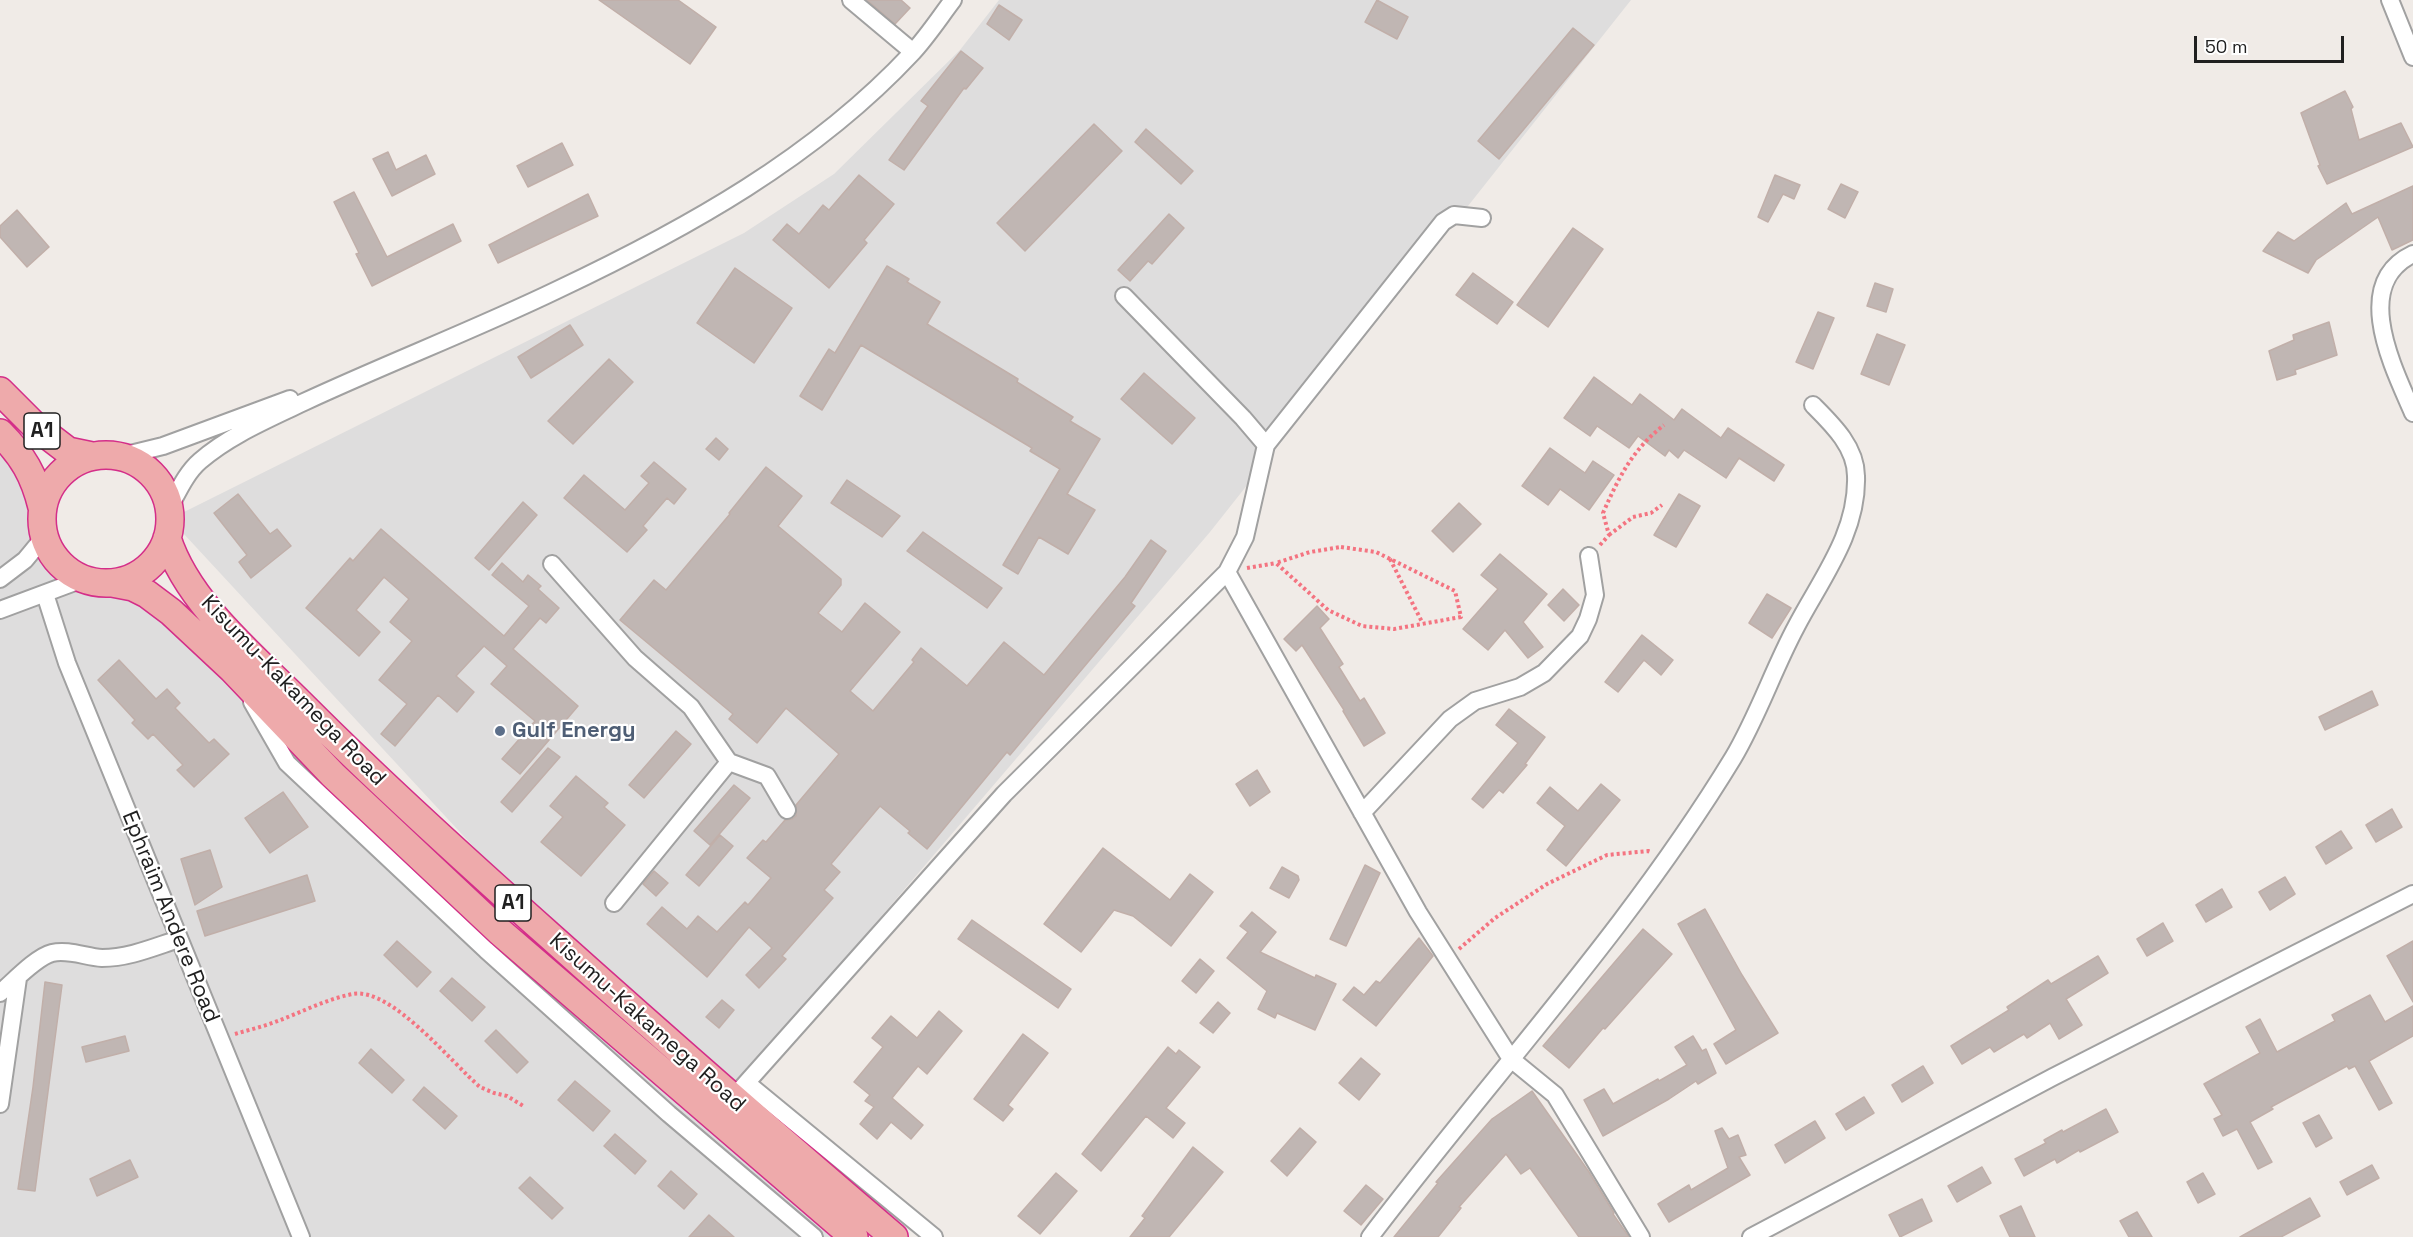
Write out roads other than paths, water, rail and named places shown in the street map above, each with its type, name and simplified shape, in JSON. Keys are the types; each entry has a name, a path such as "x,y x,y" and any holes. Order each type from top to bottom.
{"highway":[{"name":"A1","path":"0,392 33,425 68,451 92,456"},
{"name":"A1","path":"0,433 17,450 35,480 42,507"},
{"path":"107,454 122,456 135,462 158,481 169,508 167,538 152,564 126,580 97,583 83,579 58,563 49,551 44,537 41,522 42,507 54,480 65,469 92,456 107,454"},
{"name":"Kisumu-Kakamega Road","path":"167,538 174,559 185,577 224,626 407,807 740,1091 894,1237"},
{"name":"Kisumu-Kakamega Road","path":"112,583 133,587 147,594 171,612 232,669 333,776 499,931 854,1237"}],"street":[{"path":"851,0 913,52"},
{"path":"169,508 184,481 200,461 224,443 354,379 558,290 691,222 778,168 845,117 913,52 953,0"},
{"path":"2391,0 2413,57"},
{"path":"934,1237 740,1091 1004,794 1227,572 1245,537 1266,445 1443,222 1454,215 1482,218"},
{"path":"2413,254 2389,274 2380,303 2381,326 2390,359 2413,413"},
{"path":"1124,296 1243,418 1266,445"},
{"path":"122,456 163,446 278,403 354,379"},
{"path":"1370,1237 1651,882 1753,722 1795,628 1832,564 1842,542 1855,498 1856,473 1843,438 1813,405"},
{"path":"0,579 25,560 44,537"},
{"path":"1362,813 1450,719 1475,701 1520,687 1544,673 1580,636 1595,595 1588,556"},
{"path":"552,564 635,658 691,707 729,762 767,776 787,810"},
{"path":"1227,572 1418,912 1511,1059 1555,1095 1641,1237"},
{"path":"0,610 83,579"},
{"name":"Ephraim Andere Road","path":"45,594 67,663 301,1237"},
{"path":"232,669 287,763 486,950 669,1114 814,1237"},
{"path":"614,903 729,762"},
{"path":"1751,1237 2053,1077 2413,894"},
{"path":"0,993 51,953 76,953 102,958 129,955 179,939"},
{"path":"0,1104 18,978"}],"place":[{"name":"Gulf Energy","path":"500,731"}]}
